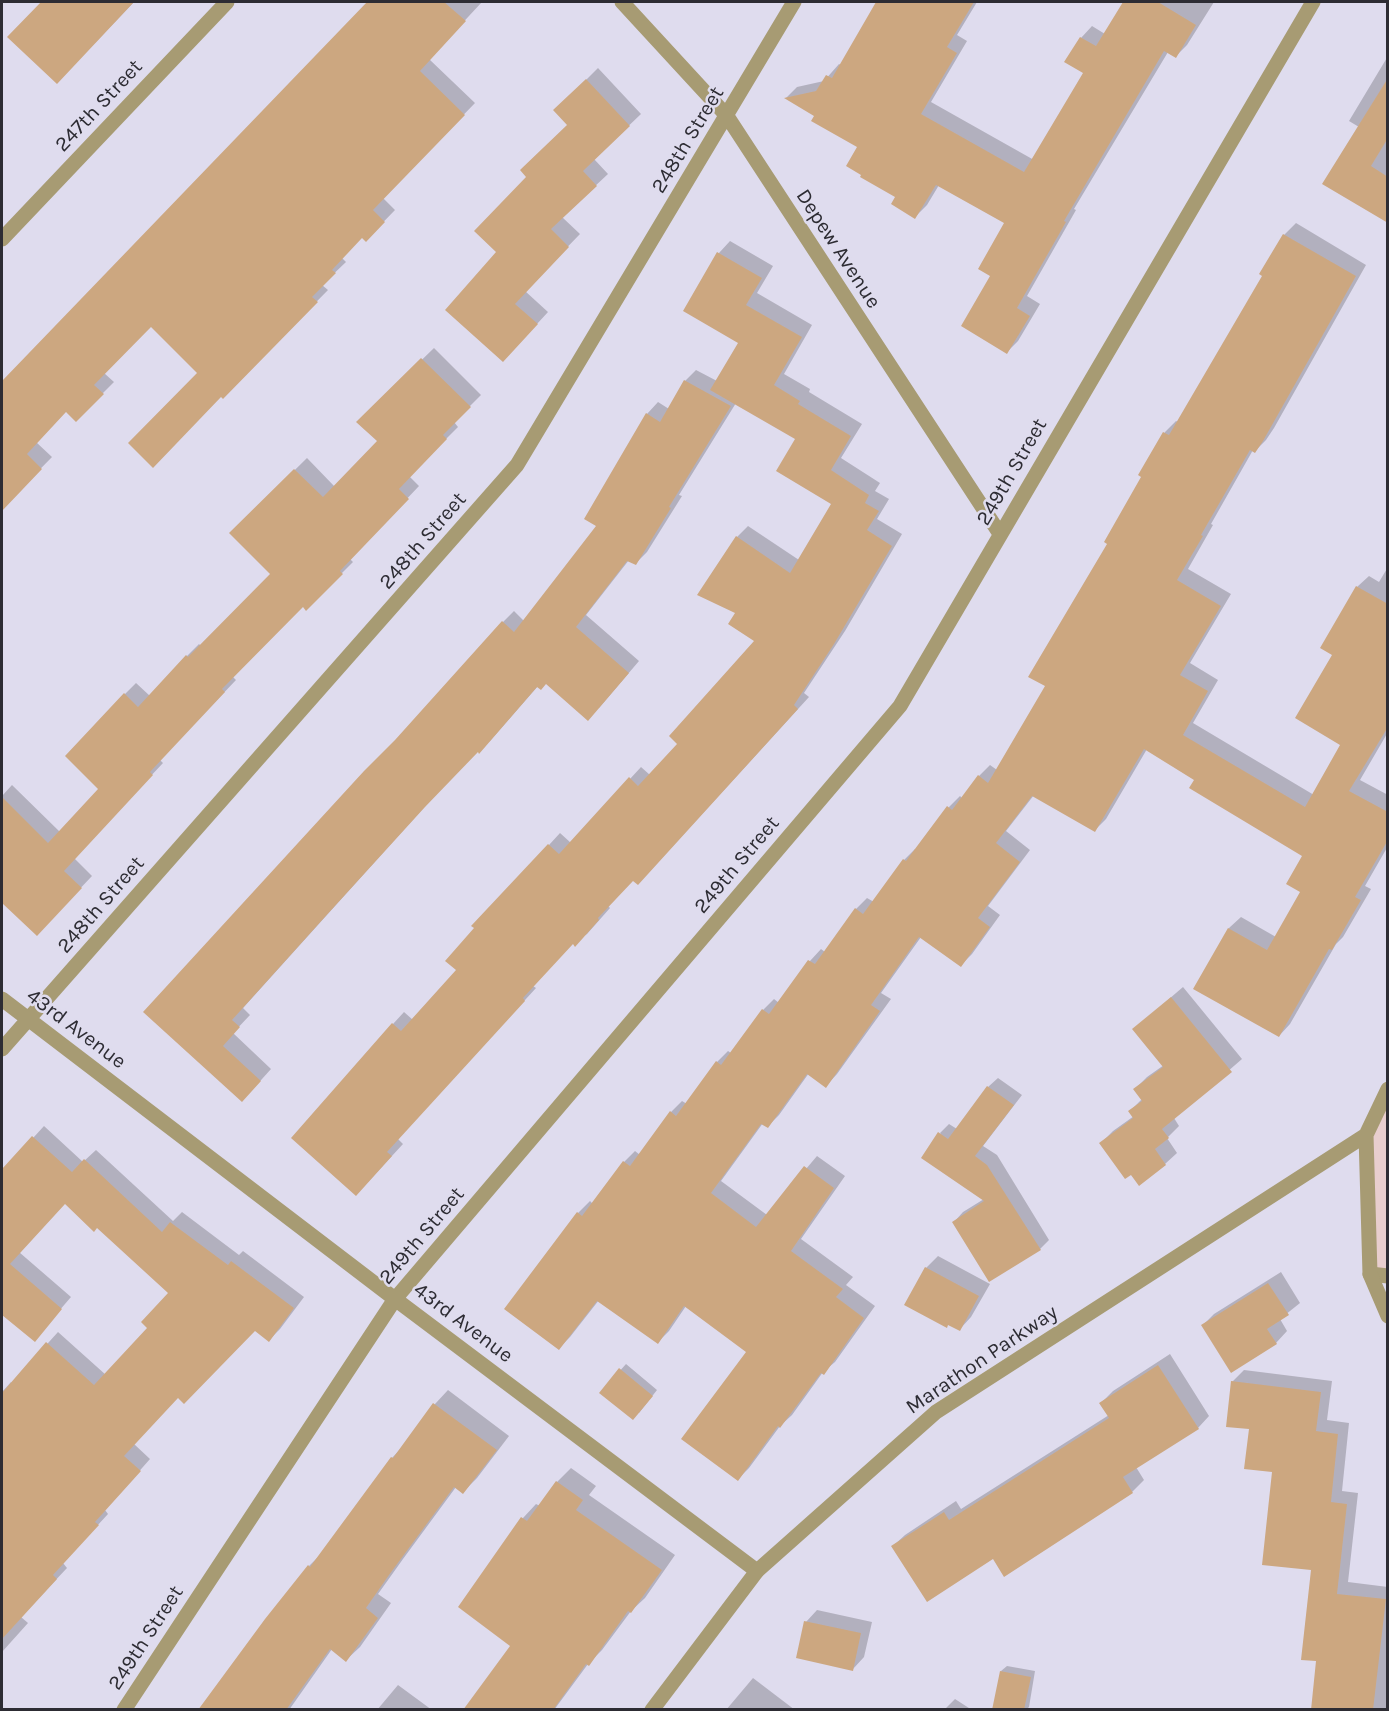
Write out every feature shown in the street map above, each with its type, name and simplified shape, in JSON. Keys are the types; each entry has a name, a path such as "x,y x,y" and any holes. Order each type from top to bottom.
{"street":[{"name":"247th Street","path":"2,239 227,2"},
{"name":"Depew Avenue","path":"622,2 727,116 1000,534"},
{"name":"248th Street","path":"2,1049 518,465 794,2"},
{"name":"249th Street","path":"124,1710 395,1299 900,706 1313,2"},
{"name":"43rd Avenue","path":"2,999 395,1299 758,1571"},
{"path":"1388,1089 1366,1135 1370,1274 1388,1316"},
{"name":"Marathon Parkway","path":"652,1710 758,1571 936,1412 1366,1135"},
{"path":"1370,1274 1388,1275"}],"shaded area":[{"path":"1387,1089 1387,1276 1370,1274 1366,1135"}],"building":[{"path":"41,2 134,2 57,84 7,37"},
{"path":"367,2 444,2 466,21 420,71 465,115 373,210 385,222 366,242 362,238 332,270 336,273 312,297 318,302 223,399 221,397 153,468 128,443 197,373 151,327 94,385 104,394 76,422 66,412 27,454 42,469 2,511 2,381"},
{"path":"876,2 974,2 947,47 957,53 921,114 1024,172 1083,73 1064,62 1080,37 1096,46 1123,2 1158,2 1196,25 1176,58 1164,51 1064,221 1066,222 1017,308 1030,316 1007,354 961,326 990,276 978,269 1004,223 936,185 915,219 891,204 895,197 860,177 861,175 846,166 857,147 811,121 814,116 784,98 816,91 826,75 832,78"},
{"path":"1388,78 1388,138 1371,166 1388,177 1388,223 1322,184"},
{"path":"586,79 630,126 583,171 597,186 551,229 569,247 515,304 538,324 503,362 445,310 496,252 474,231 526,177 520,170 567,125 553,110"},
{"path":"1283,234 1356,276 1263,441 1255,453 1250,450 1177,580 1221,606 1180,675 1208,691 1183,735 1305,807 1340,745 1295,718 1332,655 1320,648 1356,586 1388,604 1388,727 1349,791 1388,812 1388,840 1355,897 1361,900 1332,950 1329,949 1279,1037 1193,989 1228,928 1267,950 1300,892 1286,884 1302,856 1189,788 1194,780 1144,749 1095,832 1032,796 996,843 1020,862 978,918 990,927 961,967 919,937 871,1005 880,1011 826,1088 807,1074 768,1128 761,1124 711,1193 756,1227 804,1166 834,1188 791,1251 843,1289 836,1297 864,1318 824,1375 821,1373 780,1428 778,1426 738,1481 681,1439 746,1352 684,1306 658,1344 597,1301 559,1350 504,1309 577,1212 582,1216 623,1161 630,1166 670,1111 676,1116 716,1061 721,1065 762,1009 769,1014 808,960 815,964 855,908 863,914 903,859 906,861 947,806 952,810 978,775 988,783 1045,686 1028,677 1107,544 1104,542 1141,477 1138,475 1163,432 1169,435 1262,276 1259,274"},
{"path":"717,252 762,278 746,305 802,337 774,385 800,401 798,404 851,436 831,470 869,495 865,503 879,511 867,530 892,546 834,644 794,705 798,709 638,885 633,881 598,918 599,920 575,947 573,944 523,998 525,1001 387,1152 392,1156 356,1196 291,1138 392,1023 401,1031 456,970 445,961 474,928 471,926 548,844 559,854 629,777 638,786 677,744 669,736 754,641 728,624 735,613 697,595 736,536 790,573 831,504 776,471 795,439 710,390 738,343 683,311"},
{"path":"421,358 471,407 443,435 447,439 399,489 409,499 340,571 343,574 306,611 303,607 222,689 225,692 150,772 153,775 64,871 82,888 37,936 2,903 2,797 48,843 98,789 65,756 124,693 138,707 186,655 188,657 270,574 229,533 294,469 323,497 377,441 356,422"},
{"path":"684,380 731,406 636,565 627,561 576,627 629,673 588,721 546,684 541,690 537,687 479,754 478,752 425,807 324,918 232,1020 240,1027 223,1046 261,1081 242,1102 143,1012 502,621 514,632 596,526 584,519 646,413 660,422"},
{"path":"1171,997 1232,1072 1162,1129 1169,1138 1155,1149 1166,1165 1139,1186 1131,1175 1125,1179 1099,1143 1133,1118 1128,1111 1142,1101 1133,1089 1163,1067 1132,1029"},
{"path":"987,1086 1014,1105 975,1156 987,1165 1041,1250 989,1282 952,1222 984,1201 921,1158 938,1132 948,1139"},
{"path":"32,1136 72,1172 84,1159 162,1232 170,1222 228,1265 231,1261 294,1308 269,1342 255,1331 184,1404 178,1398 124,1456 141,1471 95,1522 99,1525 53,1575 57,1579 2,1639 2,1393 46,1342 94,1385 147,1328 141,1322 168,1293 97,1228 94,1232 65,1204 10,1264 62,1309 35,1342 2,1315 2,1169"},
{"path":"925,1267 979,1296 960,1331 948,1325 947,1328 904,1305"},
{"path":"1268,1283 1289,1315 1267,1329 1277,1344 1231,1373 1201,1325"},
{"path":"1158,1365 1199,1429 1123,1477 1133,1493 1004,1577 993,1559 927,1602 891,1546 944,1512 949,1520 1109,1418 1099,1403"},
{"path":"619,1368 653,1396 633,1420 599,1393"},
{"path":"1231,1381 1321,1392 1316,1431 1338,1434 1331,1502 1347,1504 1337,1594 1386,1599 1373,1710 1311,1710 1316,1661 1301,1660 1311,1570 1262,1565 1272,1472 1244,1469 1249,1429 1226,1427"},
{"path":"433,1403 497,1450 463,1494 454,1487 389,1575 366,1608 378,1618 346,1662 330,1649 286,1710 198,1710 265,1619 308,1565 310,1567"},
{"path":"556,1481 583,1500 576,1510 662,1570 631,1613 628,1611 589,1666 586,1664 553,1710 463,1710 510,1646 458,1607 521,1517 527,1521"},
{"path":"804,1621 861,1633 853,1671 796,1658"},
{"path":"1000,1671 1031,1677 1024,1710 992,1710"}]}
